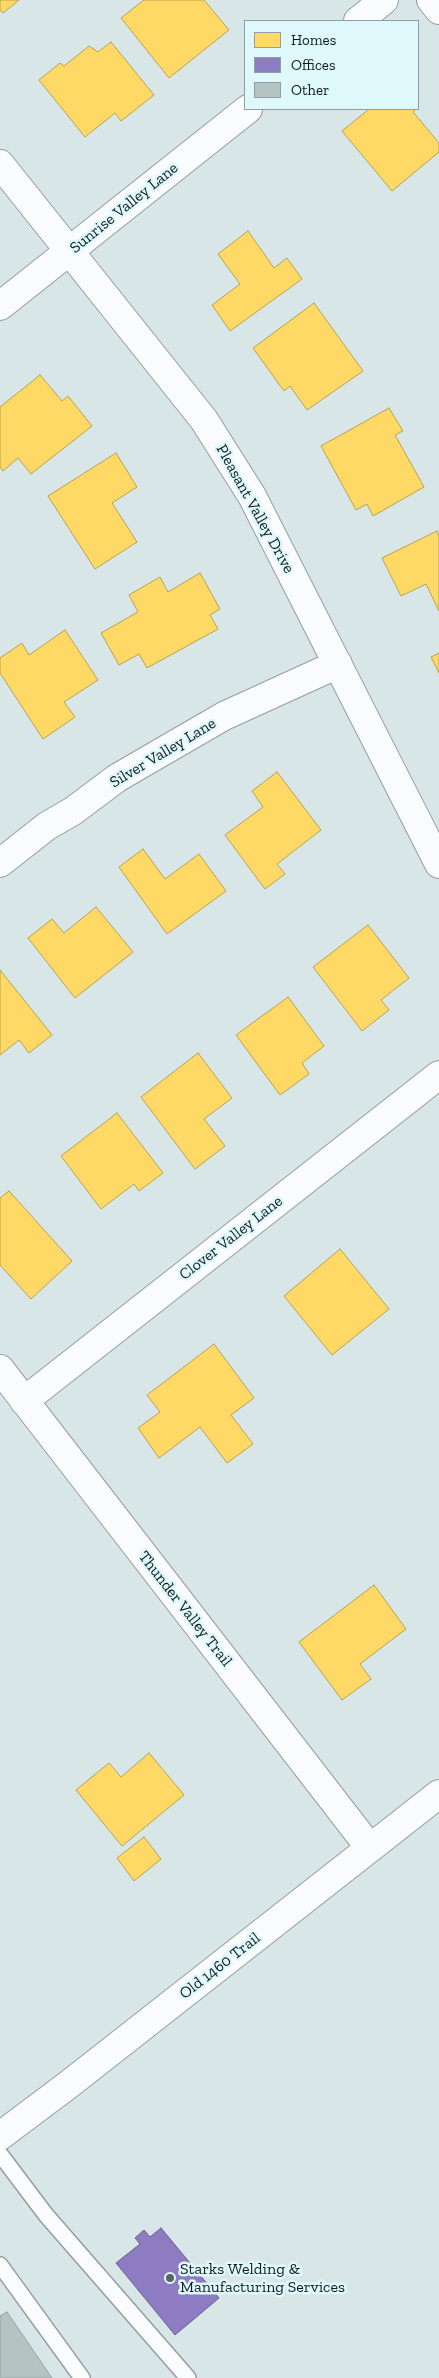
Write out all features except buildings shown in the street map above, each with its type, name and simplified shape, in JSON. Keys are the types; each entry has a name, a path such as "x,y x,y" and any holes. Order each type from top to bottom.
{"street":[{"path":"359,20 384,0"},
{"path":"431,0 439,10"},
{"name":"Sunrise Valley Lane","path":"0,306 247,110"},
{"name":"Pleasant Valley Drive","path":"0,164 204,420 252,496 439,864"},
{"name":"Silver Valley Lane","path":"0,863 47,826 73,811 126,773 224,716 338,664"},
{"name":"Clover Valley Lane","path":"24,1401 439,1075"},
{"name":"Thunder Valley Trail","path":"0,1369 370,1848"},
{"name":"Old 1460 Trail","path":"0,2136 68,2085 439,1794"}],"lane":[{"path":"0,2154 46,2216 188,2378"},
{"path":"0,2266 82,2378"}],"place":[{"name":"Starks Welding & Manufacturing Services","path":"170,2278"}]}
